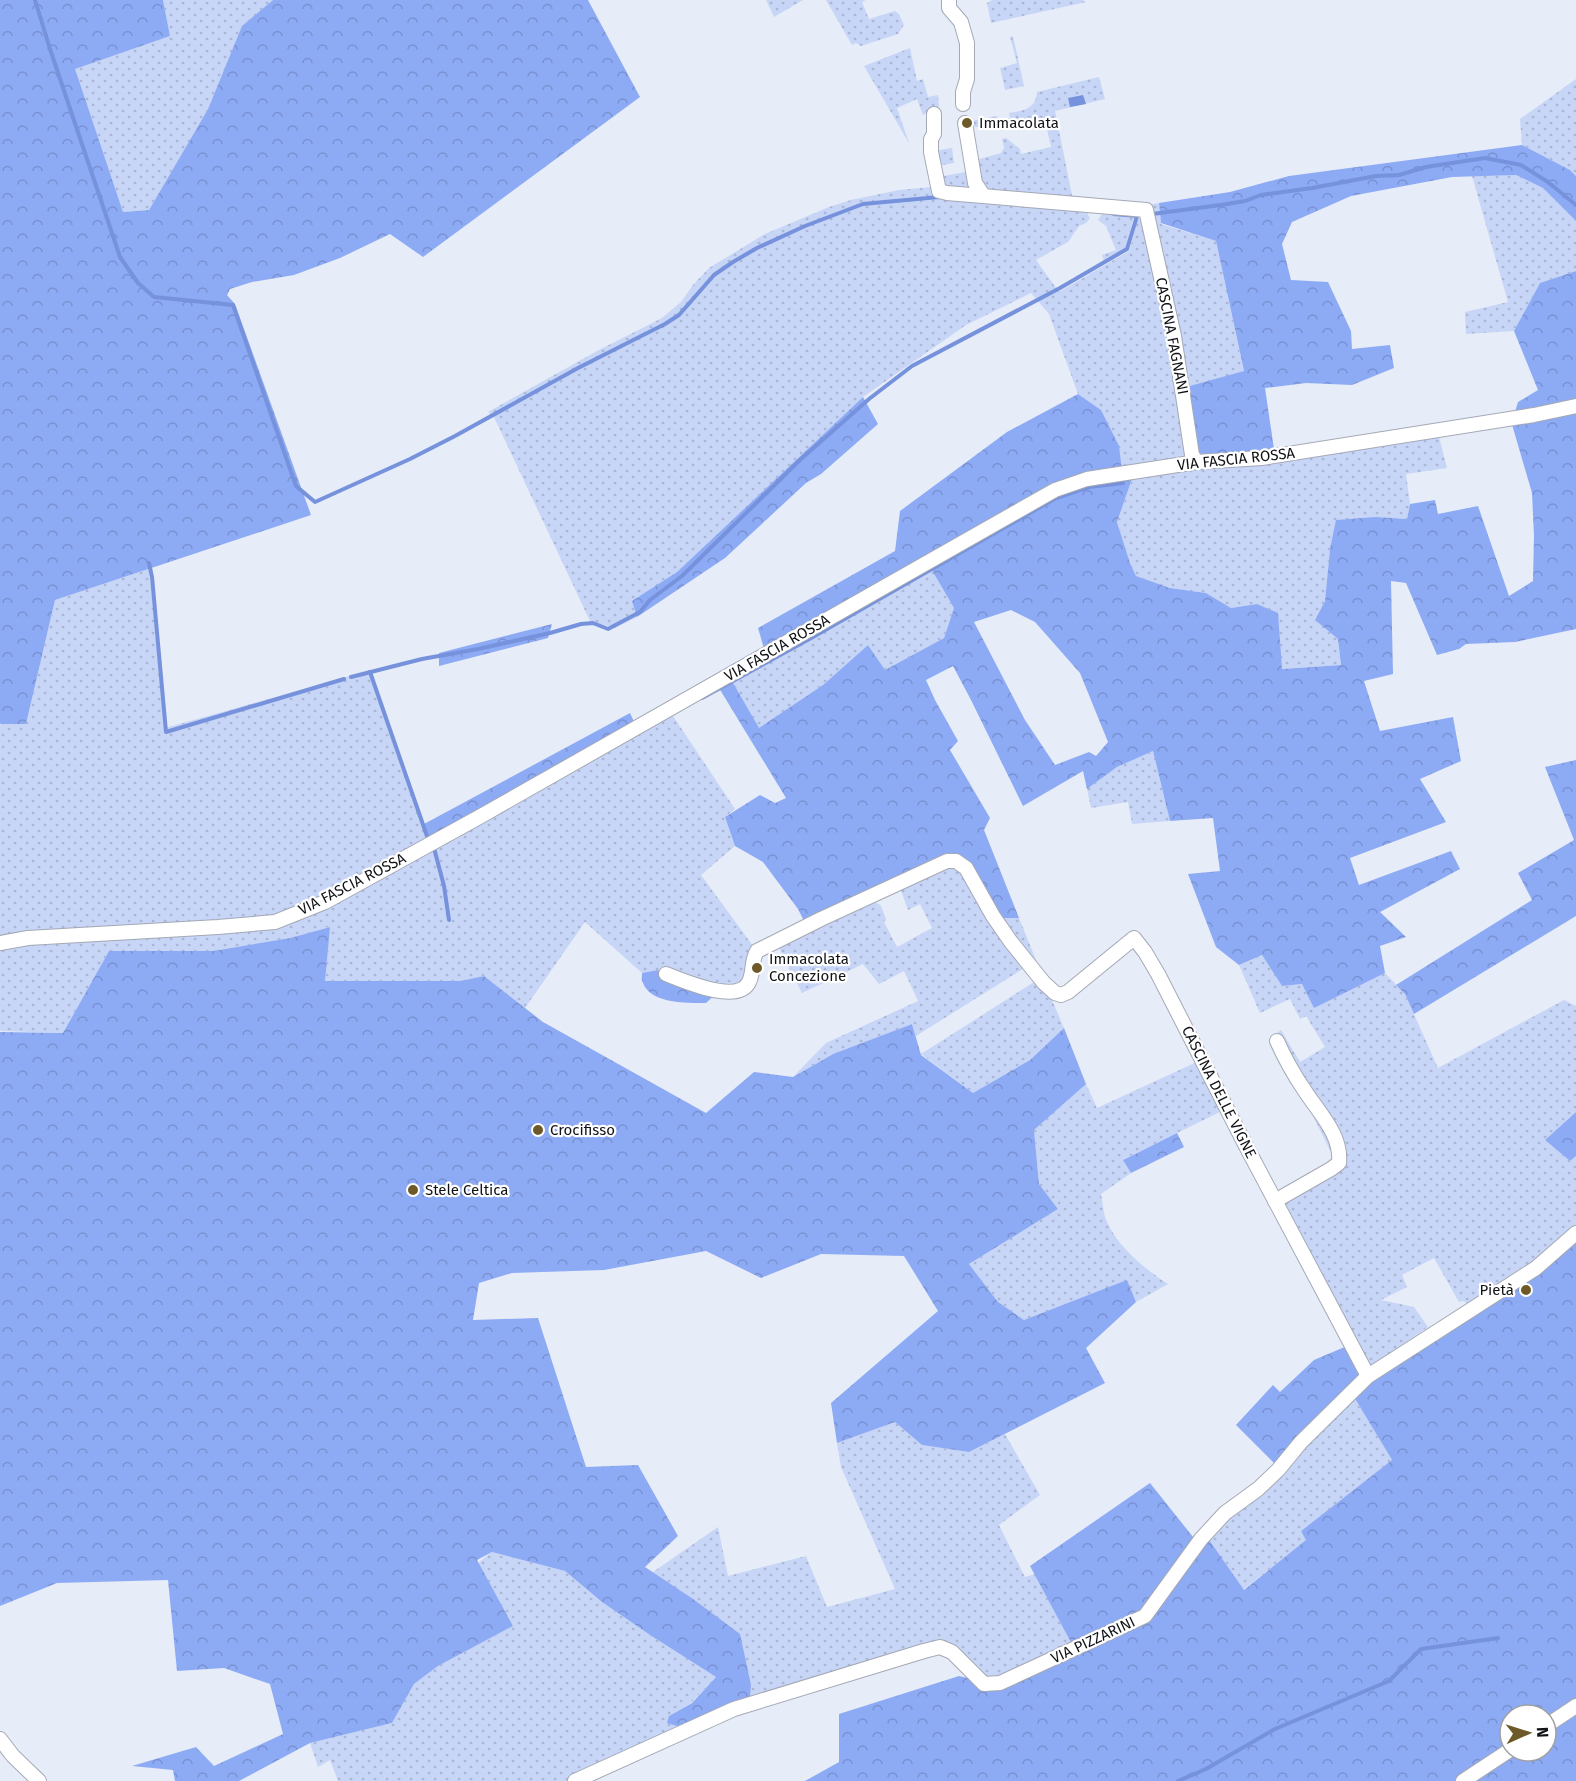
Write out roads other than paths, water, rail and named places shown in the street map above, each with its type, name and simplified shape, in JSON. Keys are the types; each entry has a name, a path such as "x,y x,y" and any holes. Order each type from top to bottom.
{"street":[{"path":"949,0 950,11 959,18 967,43 967,79 963,92 963,105"},
{"path":"934,114 931,152 939,191 947,194 983,195"},
{"path":"965,123 975,183 983,195"},
{"name":"CASCINA FAGNANI","path":"983,195 1146,210 1174,336 1192,455 1197,462"},
{"name":"VIA FASCIA ROSSA","path":"0,943 28,938 274,922 325,902 1055,490 1087,479 1197,462 1262,458 1522,417 1576,406"},
{"name":"CASCINA DELLE VIGNE","path":"666,974 718,991 731,993 741,991 748,984 753,957 757,951 947,861 956,861 966,868 993,916 1011,942 1055,993 1060,995 1080,984 1134,938 1158,974 1368,1376"},
{"path":"1275,1201 1331,1170 1339,1163 1340,1154 1331,1129 1287,1063 1277,1041"},
{"name":"VIA PIZZARINI","path":"575,1781 734,1709 924,1651 940,1647 952,1652 984,1684 1000,1683 1144,1616 1201,1539 1225,1513 1258,1489 1278,1470 1301,1442 1368,1376 1536,1268 1576,1233"},
{"path":"1558,1718 1576,1706"},
{"path":"0,1739 13,1756 39,1781"},
{"path":"1463,1781 1498,1758"}],"waterway":[{"path":"35,0 120,257 138,283 154,297 233,305 296,486 315,502 410,459 578,368 665,324 679,315 714,275 757,248 805,226 863,204 939,197"},
{"path":"1152,214 1245,201 1261,195 1376,176 1399,175 1426,167 1485,158 1521,165 1548,182 1576,205"},
{"path":"351,677 422,659 550,633 581,624 593,623 608,629 640,612 650,600 682,576 801,459 869,399 912,366 1060,288 1127,249 1137,216 1114,214"},
{"path":"702,698 1056,498 1089,487 1123,483"},
{"path":"149,563 166,732 344,679"},
{"path":"370,672 428,839"},
{"path":"434,848 444,886 449,920"},
{"path":"1178,1781 1206,1769 1275,1729 1389,1681 1421,1649 1498,1638"}],"place":[{"name":"Immacolata","path":"967,123"},
{"name":"Immacolata Concezione","path":"757,968"},
{"name":"Crocifisso","path":"538,1130"},
{"name":"Stele Celtica","path":"413,1190"},
{"name":"Pietà","path":"1526,1290"}]}
